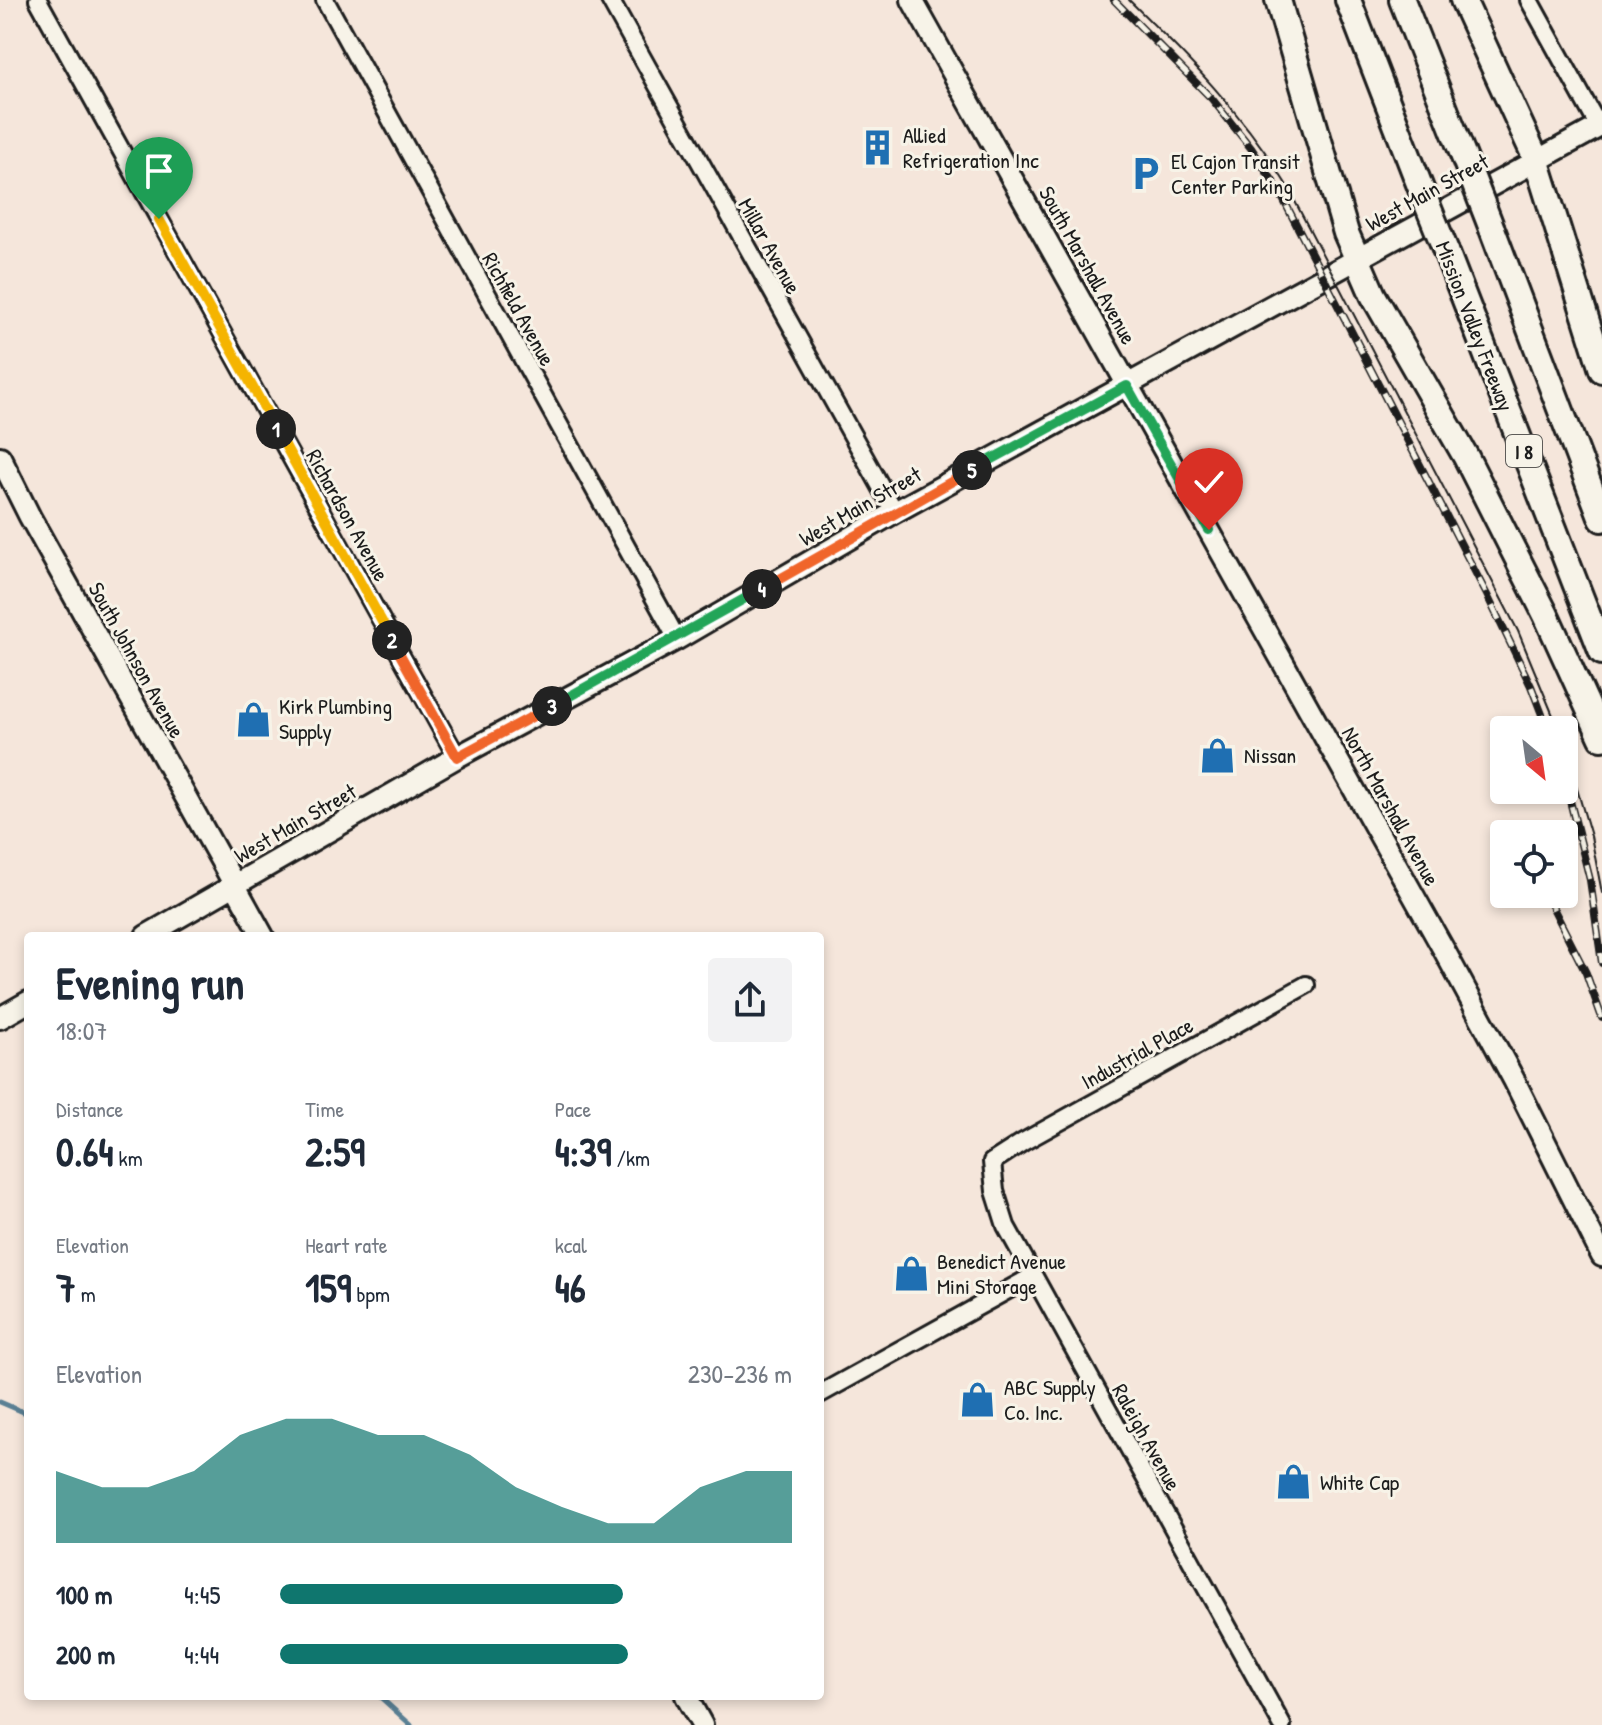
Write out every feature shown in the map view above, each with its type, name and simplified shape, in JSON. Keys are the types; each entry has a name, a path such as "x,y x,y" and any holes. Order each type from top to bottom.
{"highway":[{"path":"1278,0 1346,233 1373,295 1466,457 1546,615 1602,738"},
{"name":"Mission Valley Freeway","path":"1348,0 1602,652"},
{"name":"I 8","path":"1402,0 1602,519"},
{"path":"1463,0 1536,159 1602,370"}],"main road":[{"name":"South Marshall Avenue","path":"912,0 1127,386"},
{"name":"West Main Street","path":"153,932 457,757 677,639 895,512 1600,126"},
{"name":"North Marshall Avenue","path":"1127,386 1444,950 1514,1080 1602,1256"},
{"name":"South Johnson Avenue","path":"0,457 30,517 261,932"},
{"path":"0,1018 24,1004"},
{"path":"688,1700 702,1725"}],"street":[{"name":"Richardson Avenue","path":"38,0 457,757"},
{"name":"Richfield Avenue","path":"325,0 677,639"},
{"name":"Millar Avenue","path":"610,0 895,512"},
{"path":"1529,0 1600,126"},
{"name":"Industrial Place","path":"992,1162 1306,985"},
{"name":"Raleigh Avenue","path":"992,1162 995,1191 1006,1226 1282,1725"},
{"path":"824,1392 1033,1276"}],"waterway":[{"path":"0,1402 24,1412"},
{"path":"383,1700 411,1725"}],"tram line":[{"path":"1129,0 1233,110 1286,184 1518,631 1553,716"},
{"path":"1578,792 1591,836 1602,893"}],"railway":[{"path":"1114,0 1212,99 1251,148 1278,189 1487,595 1543,716"},
{"path":"1571,804 1590,880 1602,963"},
{"path":"1553,908 1586,973 1602,1018"}],"place":[{"name":"Allied Refrigeration Inc","path":"877,148"},
{"name":"El Cajon Transit Center Parking","path":"1145,174"},
{"name":"Kirk Plumbing Supply","path":"253,719"},
{"name":"Nissan","path":"1218,755"},
{"name":"Benedict Avenue Mini Storage","path":"911,1274"},
{"name":"ABC Supply Co. Inc.","path":"978,1400"},
{"name":"White Cap","path":"1294,1482"}],"route":[{"path":"159,219 457,757 677,639 895,512 1127,386 1209,530"}]}
